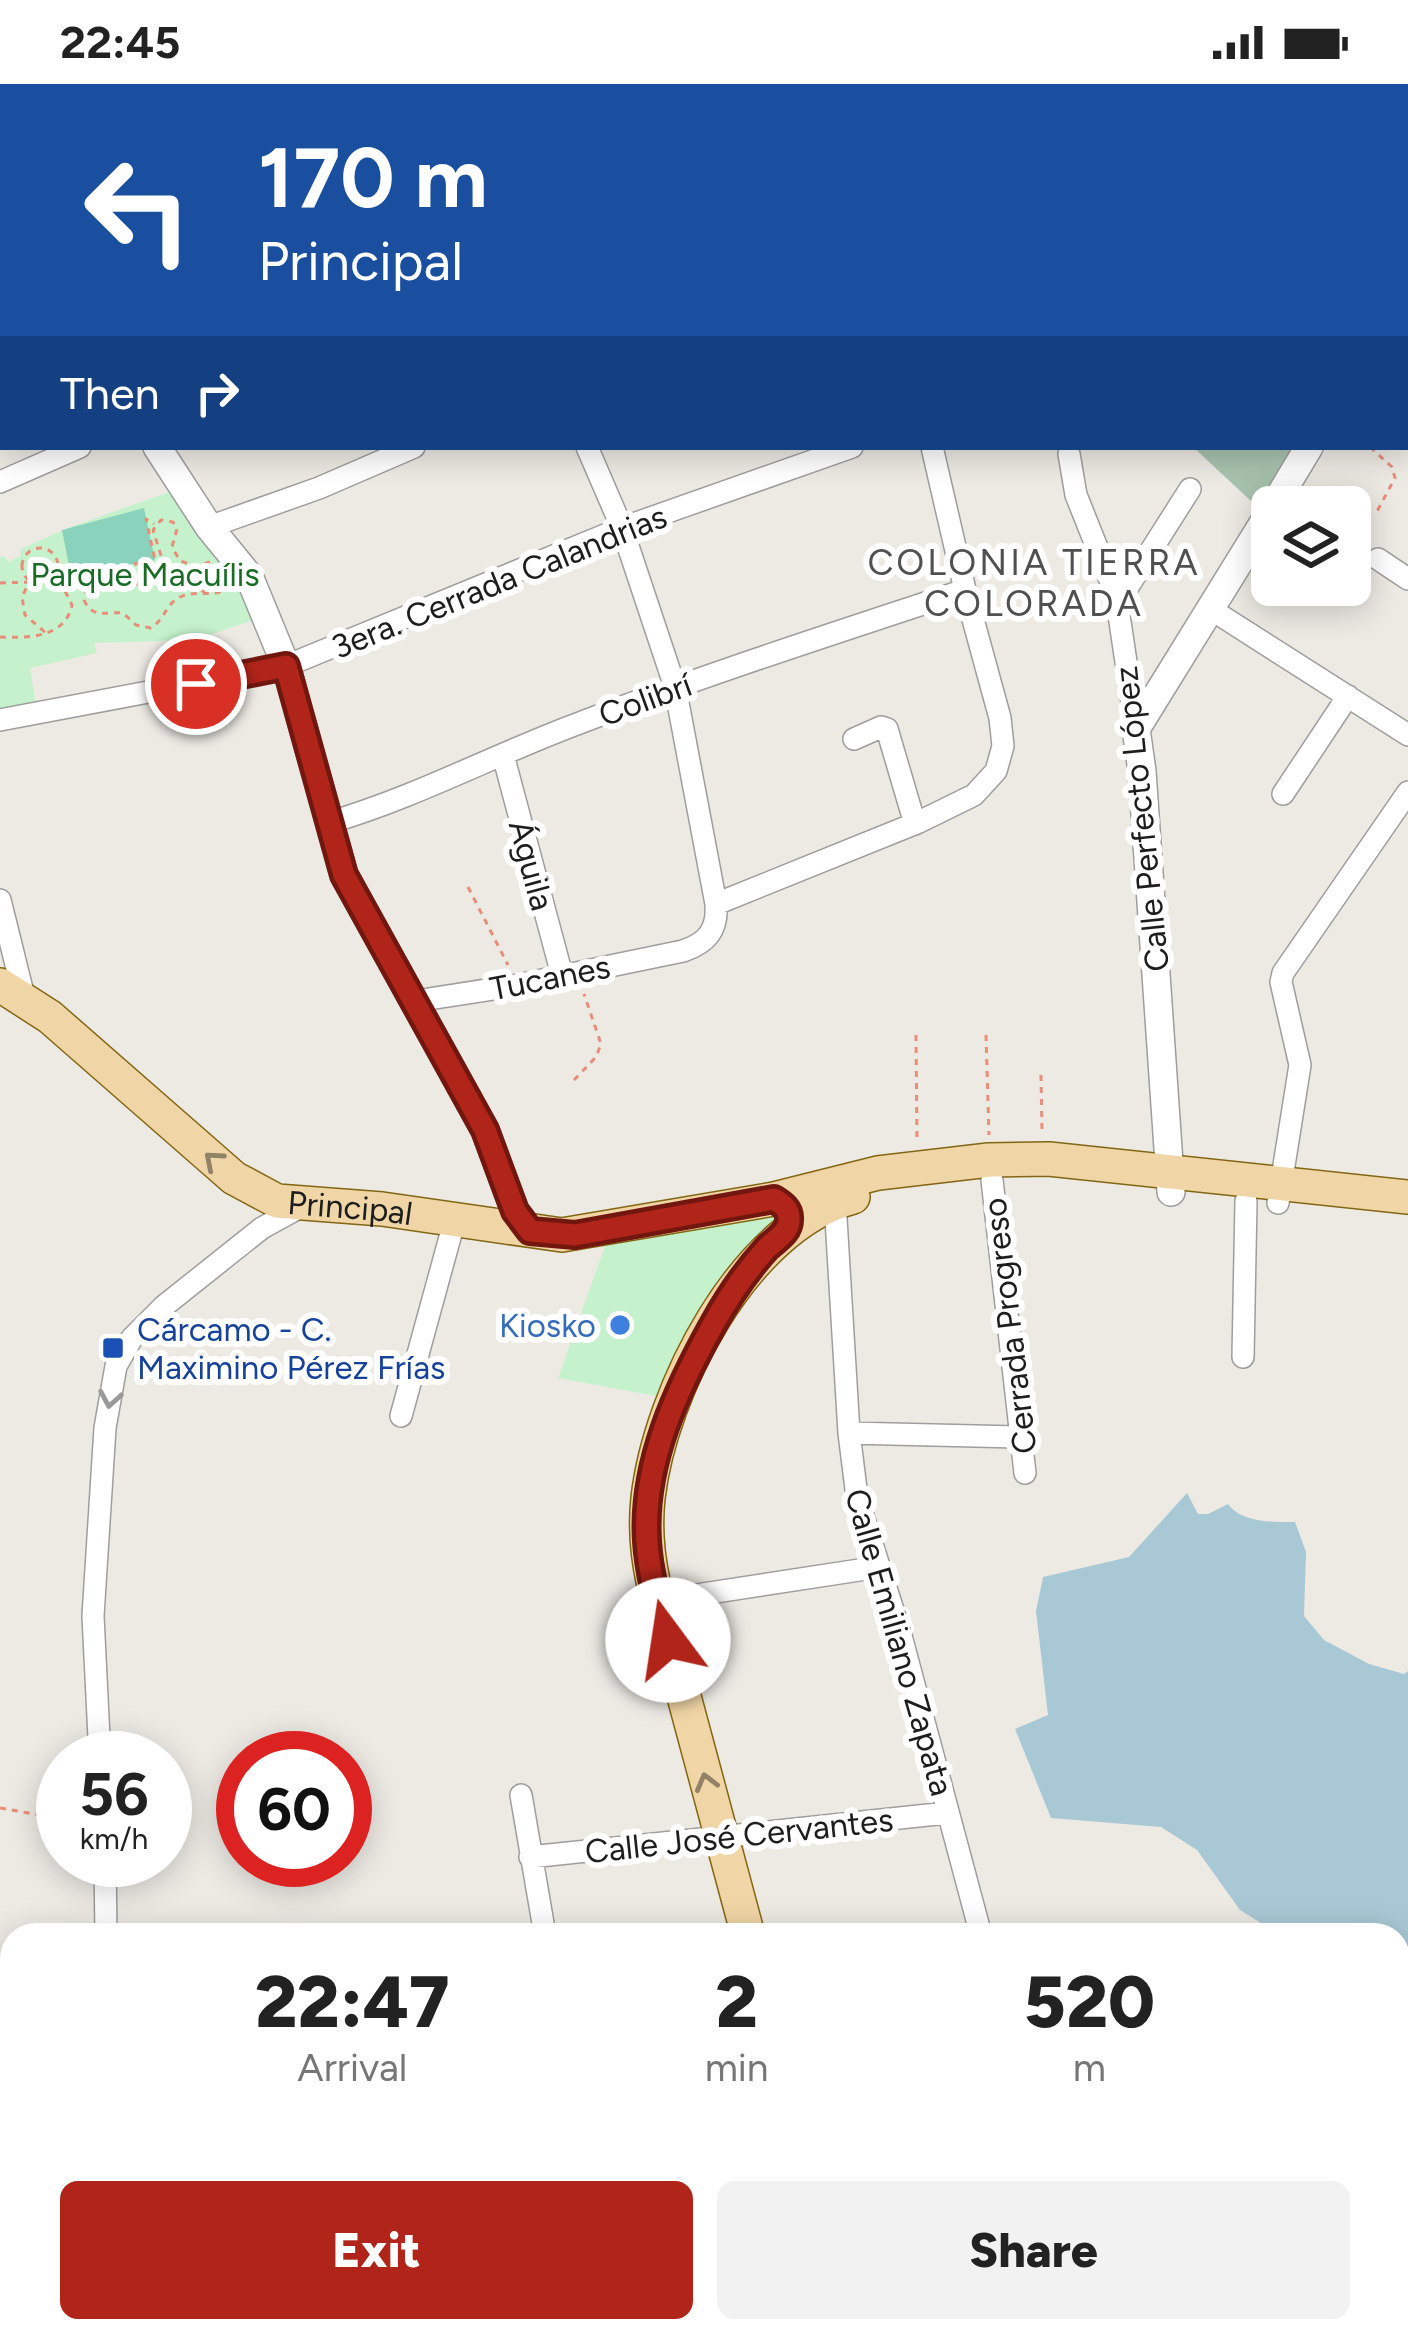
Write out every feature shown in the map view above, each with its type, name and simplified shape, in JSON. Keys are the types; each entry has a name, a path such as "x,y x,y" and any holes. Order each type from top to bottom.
{"main road":[{"name":"Principal","path":"12,991 245,1186 266,1198 575,1235 774,1199 917,1166 991,1170"},
{"path":"745,1923 657,1600 646,1517 664,1430 688,1371 730,1296 784,1233 835,1202 1043,1159 1408,1216"},
{"path":"991,1170 1061,1181 1172,1182"},
{"path":"1268,1195 1408,1197"},
{"path":"774,1199 789,1215 784,1233"}],"street":[{"path":"0,482 73,450"},
{"path":"159,450 217,538 250,576 286,666 344,875 485,1130 515,1211 530,1231"},
{"path":"217,538 407,450"},
{"path":"588,450 622,528 675,687 716,904 915,824 965,800 990,781 1003,746 1000,718 933,450"},
{"name":"3era. Cerrada Calandrias","path":"0,720 286,666 622,528 843,450"},
{"path":"1286,486 1308,450"},
{"name":"Calle Perfecto López","path":"1069,454 1076,495 1118,604 1136,729 1172,1182"},
{"path":"1118,604 1190,489"},
{"path":"1136,729 1251,541"},
{"path":"1378,559 1408,579"},
{"name":"Colibrí","path":"331,822 377,808 675,687 965,590"},
{"path":"1209,608 1408,734"},
{"path":"1282,794 1348,696"},
{"path":"854,739 886,729 915,824"},
{"name":"Águila","path":"503,755 568,974"},
{"path":"1243,1357 1268,1195 1300,1065 1281,982 1283,973 1408,792"},
{"path":"0,900 12,991"},
{"name":"Tucanes","path":"416,1001 683,951 712,933 716,904"},
{"name":"Cerrada Progreso","path":"991,1170 1025,1473"},
{"name":"Calle Emiliano Zapata","path":"835,1202 857,1497 978,1923"},
{"path":"99,1731 93,1616 105,1428 116,1366 132,1338 164,1306 262,1228 304,1204"},
{"path":"401,1416 455,1220"},
{"path":"849,1433 1022,1437"},
{"path":"657,1600 878,1567"},
{"path":"521,1795 543,1923"},
{"name":"Calle José Cervantes","path":"530,1857 947,1813"},
{"path":"105,1887 106,1923"}],"path":[{"path":"1373,450 1392,467 1395,478 1375,515"},
{"path":"0,583 51,582 155,560 146,519 154,525 163,562 155,578 131,586 104,575 92,579 77,593 62,627 0,637"},
{"path":"154,525 165,519 173,522 175,557 198,566"},
{"path":"209,596 194,581 217,538"},
{"path":"29,582 23,575 25,559 38,548 56,556 51,582"},
{"path":"51,582 77,593 87,607 103,616 127,615 136,625 151,628 179,597 209,596 250,576"},
{"path":"29,582 22,597 25,615 46,633"},
{"path":"71,610 87,607"},
{"path":"468,887 518,985"},
{"path":"568,974 602,1044 596,1058 574,1080"},
{"path":"916,1035 917,1166"},
{"path":"986,1035 991,1170"},
{"path":"1041,1075 1043,1159"},
{"path":"0,1808 36,1814"}],"green space":[{"path":"1196,450 1304,450 1282,486 1251,486 1251,501"},
{"name":"Parque Macuílis","path":"175,490 232,576 253,620 195,640 94,643 97,653 30,668 37,712 0,717 0,557 9,562 20,556 21,549 65,529"},
{"path":"144,508 155,560 71,576 62,530"},
{"path":"810,1203 667,1398 558,1378 609,1235"}],"water":[{"path":"1187,1493 1198,1514 1228,1504 1249,1518 1295,1522 1306,1552 1304,1616 1324,1640 1369,1664 1404,1674 1408,1671 1408,1923 1261,1923 1240,1910 1197,1850 1161,1827 1051,1818 1015,1729 1048,1715 1036,1611 1043,1577 1129,1557"}],"building":[{"name":"Kiosko","path":"620,1313 633,1326 620,1339 607,1326"}],"place":[{"name":"Kiosko","path":"620,1325"},
{"name":"Cárcamo - C. Maximino Pérez Frías","path":"113,1348"}],"district":[{"name":"COLONIA TIERRA COLORADA","path":"1034,582"}],"route":[{"path":"196,684 286,666 344,875 485,1130 515,1211 530,1231 575,1235 774,1199 787,1210 784,1233 748,1271 708,1334 675,1400 658,1449 646,1539 668,1640"}]}
